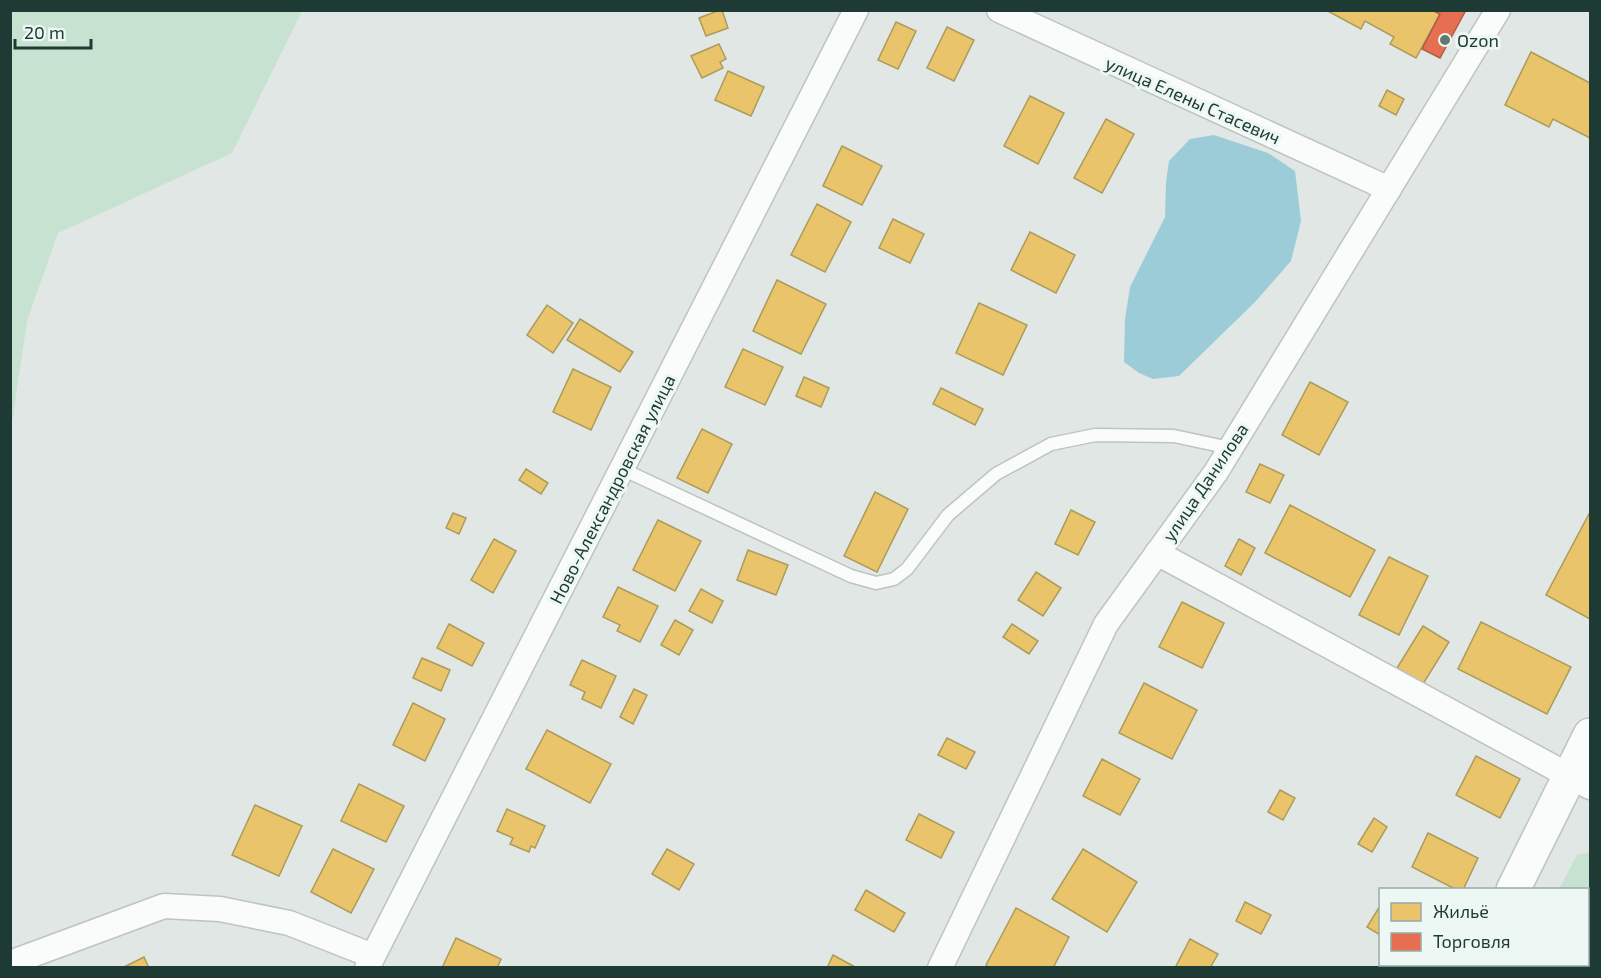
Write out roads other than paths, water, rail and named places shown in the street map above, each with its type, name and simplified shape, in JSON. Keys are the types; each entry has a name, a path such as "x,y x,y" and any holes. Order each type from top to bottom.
{"street":[{"name":"Ново-Александровская улица","path":"370,962 856,10"},
{"name":"улица Елены Стасевич","path":"999,10 1389,189"},
{"name":"улица Данилова","path":"940,968 1106,624 1216,472 1498,10"},
{"path":"1157,553 1580,781"},
{"path":"1513,888 1580,781 1590,735"},
{"path":"10,963 164,906 220,909 289,923 370,962"}],"lane":[{"path":"622,469 851,576 876,583 894,579 907,569 948,515 996,474 1051,444 1095,435 1174,436 1230,448"}],"water":[{"path":"1214,135 1268,153 1295,171 1301,221 1291,261 1255,302 1179,376 1153,379 1139,373 1124,362 1125,319 1130,287 1165,217 1169,161 1190,139"}],"place":[{"name":"Ozon","path":"1445,40"}]}
